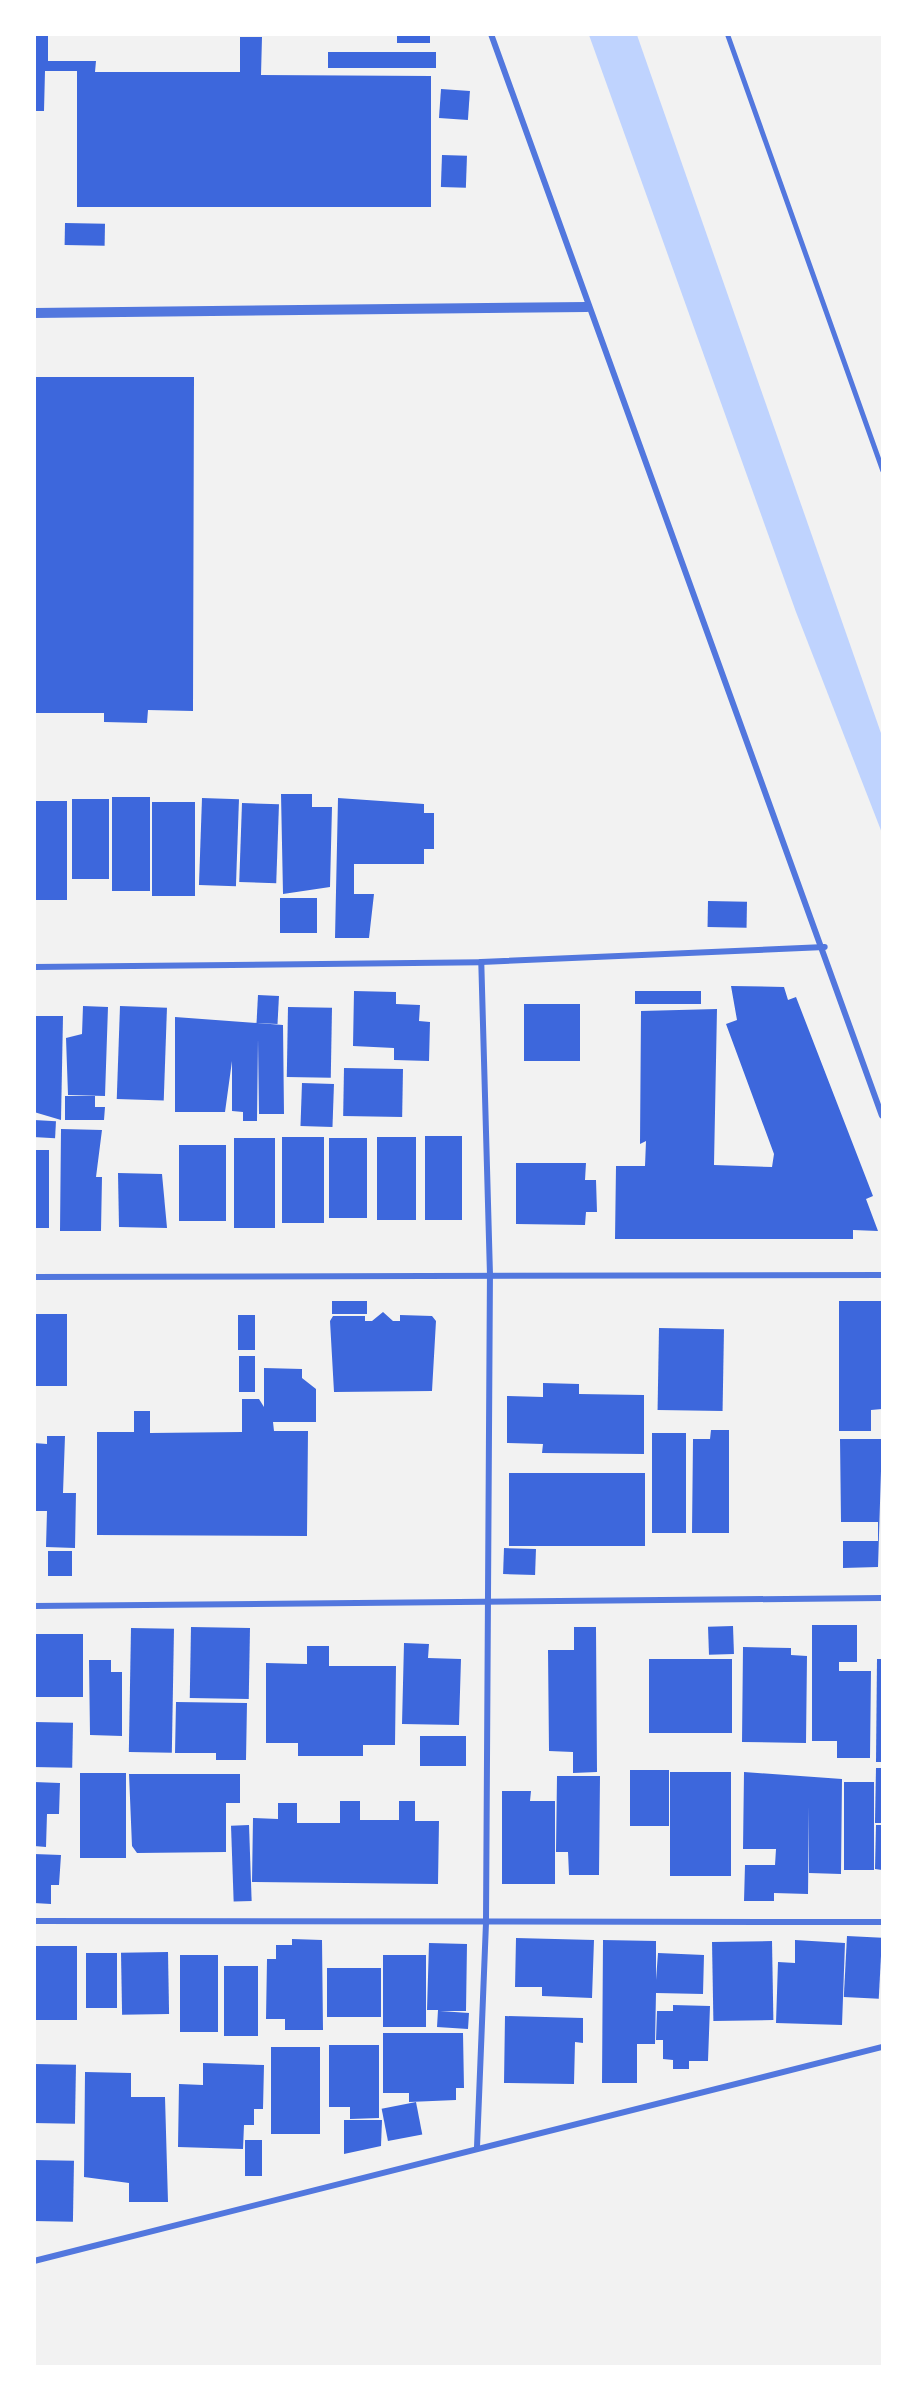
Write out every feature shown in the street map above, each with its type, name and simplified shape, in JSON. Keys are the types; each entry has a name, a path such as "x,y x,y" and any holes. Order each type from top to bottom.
{"street":[{"path":"491,34 587,307 825,947 882,1116"},
{"path":"727,34 882,470"},
{"path":"34,314 587,307"},
{"path":"34,967 481,962 825,947"},
{"path":"477,2147 486,1922 486,1603 490,1275 481,962"},
{"path":"34,1277 882,1275"},
{"path":"34,1606 882,1598"},
{"path":"34,1921 882,1922"},
{"path":"34,2261 477,2147 882,2047"}],"water":[{"path":"589,35 637,35 882,736 882,833 796,612"}],"building":[{"path":"34,34 48,34 48,61 96,61 95,72 240,72 240,37 262,37 261,75 431,76 431,207 77,207 77,71 45,71 44,111 34,111"},
{"path":"397,34 430,34 430,43 397,43"},
{"path":"328,52 436,52 436,68 328,68"},
{"path":"441,89 470,91 468,120 439,118"},
{"path":"442,155 467,156 466,188 441,187"},
{"path":"65,223 105,224 105,246 65,245"},
{"path":"34,377 194,377 193,711 148,710 147,723 104,722 104,713 34,713"},
{"path":"281,794 312,794 312,807 332,807 330,887 283,894"},
{"path":"112,797 150,797 150,891 112,891"},
{"path":"202,798 239,799 236,886 199,885"},
{"path":"338,798 424,804 424,813 434,813 434,849 424,849 424,864 354,864 354,894 374,894 369,938 335,938"},
{"path":"72,799 109,799 109,879 72,879"},
{"path":"34,801 67,801 67,900 34,900"},
{"path":"152,802 195,802 195,896 152,896"},
{"path":"242,803 279,804 276,883 239,882"},
{"path":"280,898 317,898 317,933 280,933"},
{"path":"708,901 747,902 747,928 708,927"},
{"path":"731,986 784,987 788,1000 796,997 873,1196 866,1199 878,1231 853,1230 853,1239 615,1239 616,1166 645,1166 646,1141 640,1144 641,1011 717,1009 714,1165 772,1167 774,1154 726,1024 737,1020"},
{"path":"354,991 396,992 396,1004 420,1005 419,1021 430,1022 429,1061 394,1060 394,1048 353,1046"},
{"path":"635,991 701,991 701,1004 635,1004"},
{"path":"258,995 279,996 278,1024 257,1023"},
{"path":"524,1004 580,1004 580,1061 524,1061"},
{"path":"83,1006 108,1007 105,1096 68,1095 66,1038 82,1034"},
{"path":"120,1006 167,1008 164,1101 117,1099"},
{"path":"288,1007 332,1008 331,1078 287,1077"},
{"path":"34,1016 63,1016 61,1120 34,1112"},
{"path":"175,1017 283,1025 284,1114 259,1114 258,1039 257,1121 243,1121 243,1112 232,1111 232,1061 225,1112 175,1112"},
{"path":"344,1068 403,1069 402,1117 343,1116"},
{"path":"302,1083 334,1084 332,1127 300,1126"},
{"path":"65,1096 95,1096 95,1107 105,1107 104,1120 65,1120"},
{"path":"34,1120 56,1121 55,1138 34,1137"},
{"path":"61,1129 102,1130 96,1177 102,1177 101,1231 60,1231"},
{"path":"425,1136 462,1136 462,1220 425,1220"},
{"path":"282,1137 324,1137 324,1223 282,1223"},
{"path":"377,1137 416,1137 416,1220 377,1220"},
{"path":"234,1138 275,1138 275,1228 234,1228"},
{"path":"329,1138 367,1138 367,1218 329,1218"},
{"path":"179,1145 226,1145 226,1221 179,1221"},
{"path":"34,1150 49,1150 49,1228 34,1228"},
{"path":"516,1163 586,1163 585,1180 596,1180 597,1212 586,1212 585,1225 516,1224"},
{"path":"118,1173 162,1174 167,1228 119,1227"},
{"path":"332,1301 367,1301 367,1314 332,1314"},
{"path":"839,1301 882,1301 882,1409 871,1410 871,1431 839,1431"},
{"path":"383,1312 393,1321 400,1321 400,1315 432,1316 436,1321 432,1391 334,1392 330,1321 333,1316 365,1316 365,1321 372,1321"},
{"path":"34,1314 67,1314 67,1386 34,1386"},
{"path":"238,1315 255,1315 255,1350 238,1350"},
{"path":"659,1328 724,1329 723,1411 658,1410"},
{"path":"239,1356 255,1356 255,1392 239,1392"},
{"path":"264,1368 302,1369 302,1378 316,1389 316,1422 273,1422 274,1431 308,1431 307,1536 97,1535 97,1432 134,1432 134,1411 150,1411 150,1433 242,1432 242,1399 259,1399 264,1407"},
{"path":"543,1383 579,1384 579,1394 644,1395 644,1454 542,1453 543,1444 507,1443 507,1396 543,1397"},
{"path":"711,1430 729,1430 729,1533 692,1533 693,1439 710,1439"},
{"path":"652,1433 686,1433 686,1533 652,1533"},
{"path":"47,1436 65,1436 63,1493 76,1493 75,1548 46,1547 47,1511 34,1511 34,1443 47,1444"},
{"path":"840,1439 882,1439 878,1567 843,1568 843,1541 878,1541 878,1522 841,1522"},
{"path":"509,1473 645,1473 645,1546 509,1546"},
{"path":"504,1548 536,1549 535,1575 503,1574"},
{"path":"48,1551 72,1551 72,1576 48,1576"},
{"path":"812,1625 857,1625 857,1662 839,1662 839,1671 871,1671 870,1758 837,1758 837,1741 812,1741"},
{"path":"733,1626 734,1654 709,1655 708,1627"},
{"path":"191,1627 250,1628 249,1699 190,1698"},
{"path":"574,1627 596,1627 597,1772 573,1773 573,1752 549,1751 548,1650 574,1650"},
{"path":"131,1628 174,1629 172,1753 129,1752"},
{"path":"34,1634 83,1634 83,1697 34,1697"},
{"path":"404,1643 429,1644 428,1658 461,1659 459,1725 402,1724"},
{"path":"307,1646 329,1646 329,1666 396,1666 395,1745 363,1745 363,1756 298,1756 298,1743 266,1743 266,1663 307,1664"},
{"path":"743,1647 791,1648 791,1655 807,1656 806,1743 742,1742"},
{"path":"649,1659 732,1659 732,1733 649,1733"},
{"path":"877,1659 882,1659 882,1762 876,1762"},
{"path":"89,1660 111,1660 111,1672 122,1672 122,1736 90,1735"},
{"path":"176,1702 247,1703 246,1760 216,1760 216,1753 175,1753"},
{"path":"34,1722 73,1723 72,1768 34,1767"},
{"path":"420,1736 466,1736 466,1766 420,1766"},
{"path":"876,1768 882,1768 882,1823 875,1823"},
{"path":"630,1770 669,1770 669,1826 630,1826"},
{"path":"670,1772 731,1772 731,1876 670,1876"},
{"path":"744,1772 842,1779 841,1874 809,1873 809,1806 808,1894 774,1893 774,1901 744,1901 745,1865 775,1865 776,1849 743,1849"},
{"path":"80,1773 126,1773 126,1858 80,1858"},
{"path":"129,1774 240,1774 240,1803 226,1803 226,1852 137,1853 132,1846"},
{"path":"557,1776 600,1776 599,1875 569,1875 568,1852 556,1852"},
{"path":"34,1782 60,1783 59,1814 47,1814 46,1847 34,1846"},
{"path":"844,1782 874,1782 874,1870 844,1870"},
{"path":"502,1791 531,1791 530,1801 555,1801 555,1884 502,1884"},
{"path":"340,1801 360,1801 360,1820 399,1820 399,1801 415,1801 415,1821 439,1821 438,1884 252,1882 253,1818 278,1819 278,1803 297,1803 297,1823 340,1823"},
{"path":"249,1825 252,1901 234,1902 231,1826"},
{"path":"876,1825 882,1825 882,1870 875,1869"},
{"path":"34,1854 61,1855 59,1885 51,1885 51,1904 34,1903"},
{"path":"847,1936 882,1938 879,1999 844,1997"},
{"path":"516,1938 594,1940 592,1998 542,1996 542,1987 515,1987"},
{"path":"292,1939 322,1940 323,2030 285,2030 285,2019 266,2019 267,1959 276,1959 276,1945 292,1945"},
{"path":"603,1940 656,1941 656,1980 658,1953 704,1955 703,1994 656,1993 655,2044 637,2044 637,2083 602,2083"},
{"path":"795,1940 845,1943 842,2025 776,2023 778,1962 795,1963"},
{"path":"772,1941 773,2020 713,2021 712,1942"},
{"path":"429,1943 467,1944 466,2011 440,2011 469,2013 468,2029 437,2027 438,2010 427,2010"},
{"path":"34,1946 77,1946 77,2020 34,2020"},
{"path":"168,1952 169,2014 122,2015 121,1953"},
{"path":"86,1953 117,1953 117,2008 86,2008"},
{"path":"180,1955 218,1955 218,2032 180,2032"},
{"path":"383,1955 426,1955 426,2027 383,2027"},
{"path":"224,1966 258,1966 258,2036 224,2036"},
{"path":"327,1968 381,1968 381,2017 327,2017"},
{"path":"673,2005 710,2006 708,2061 689,2061 689,2069 673,2069 673,2060 663,2059 663,2040 656,2040 657,2011 673,2011"},
{"path":"505,2016 583,2018 583,2043 575,2042 574,2084 504,2083"},
{"path":"383,2033 463,2033 464,2088 456,2088 456,2100 409,2102 409,2093 383,2093"},
{"path":"329,2045 379,2045 379,2118 350,2119 350,2107 329,2107"},
{"path":"271,2047 320,2047 320,2134 271,2134"},
{"path":"203,2063 264,2065 263,2109 254,2109 254,2125 244,2125 243,2149 178,2147 179,2084 203,2085"},
{"path":"34,2064 76,2065 75,2124 34,2123"},
{"path":"85,2072 131,2073 131,2097 165,2097 168,2202 129,2202 129,2183 84,2177"},
{"path":"416,2102 422,2134 388,2141 382,2109"},
{"path":"344,2120 382,2120 381,2146 344,2154"},
{"path":"245,2140 262,2140 262,2176 245,2176"},
{"path":"34,2160 74,2161 73,2222 34,2221"}]}
